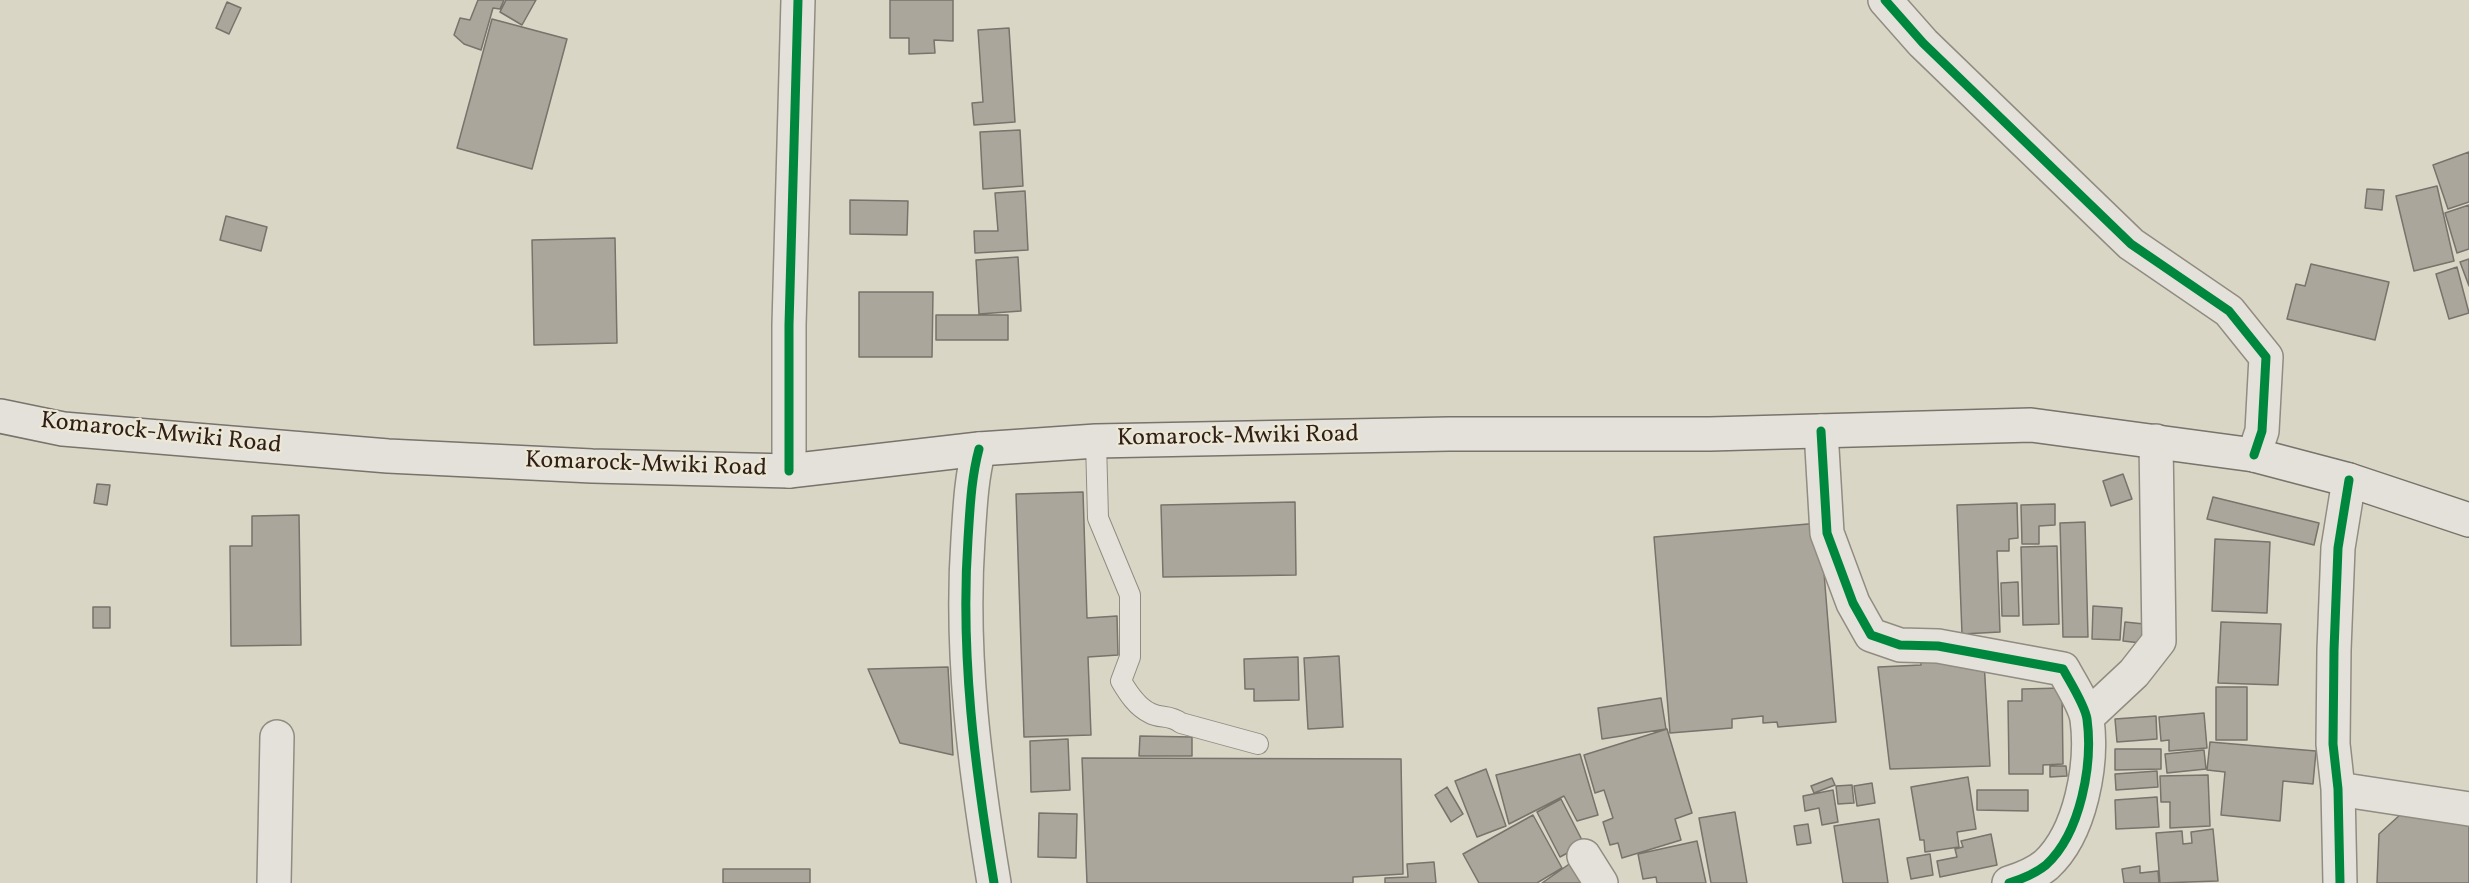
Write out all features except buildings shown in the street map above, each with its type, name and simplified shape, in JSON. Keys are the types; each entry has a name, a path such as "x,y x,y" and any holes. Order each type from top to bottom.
{"street":[{"path":"1885,0 1923,44 2130,244 2229,311 2266,357 2262,431 2254,455"},
{"path":"789,471 789,325 796,2"},
{"name":"Komarock-Mwiki Road","path":"0,416 63,429 388,456 592,466 789,471 979,449 1096,441 1437,434 1710,434 2031,425 2254,455 2349,480 2469,520"},
{"path":"1821,431 1827,533 1853,603 1871,635 1900,645 1938,646 2063,669 2087,717 2088,773 2075,819 2047,874 2032,875 2009,883"},
{"path":"2087,717 2134,673 2159,641 2156,441"},
{"path":"979,449 972,475 964,586 970,711 977,779 994,883"},
{"path":"2340,883 2338,789 2333,744 2334,650 2338,548 2349,480"},
{"path":"274,883 278,737"},
{"path":"2338,789 2469,809"},
{"path":"1584,856 1601,883"}],"lane":[{"path":"1096,441 1098,518 1130,595 1130,657 1121,681 1128,694 1150,714 1173,717 1181,723 1258,744"}],"cycle path":[{"path":"789,471 789,325 798,0"},
{"path":"1885,0 1923,43 2131,244 2229,311 2266,357 2262,431 2254,455"},
{"path":"1821,431 1827,533 1853,603 1871,635 1900,645 1938,646 2063,669 2083,707 2087,719 2088,756 2086,777 2076,817 2068,835 2046,865 2028,876 2009,883"},
{"path":"979,449 970,505 966,626 975,755 994,883"},
{"path":"2340,883 2338,789 2333,744 2334,650 2338,548 2349,480"}]}
